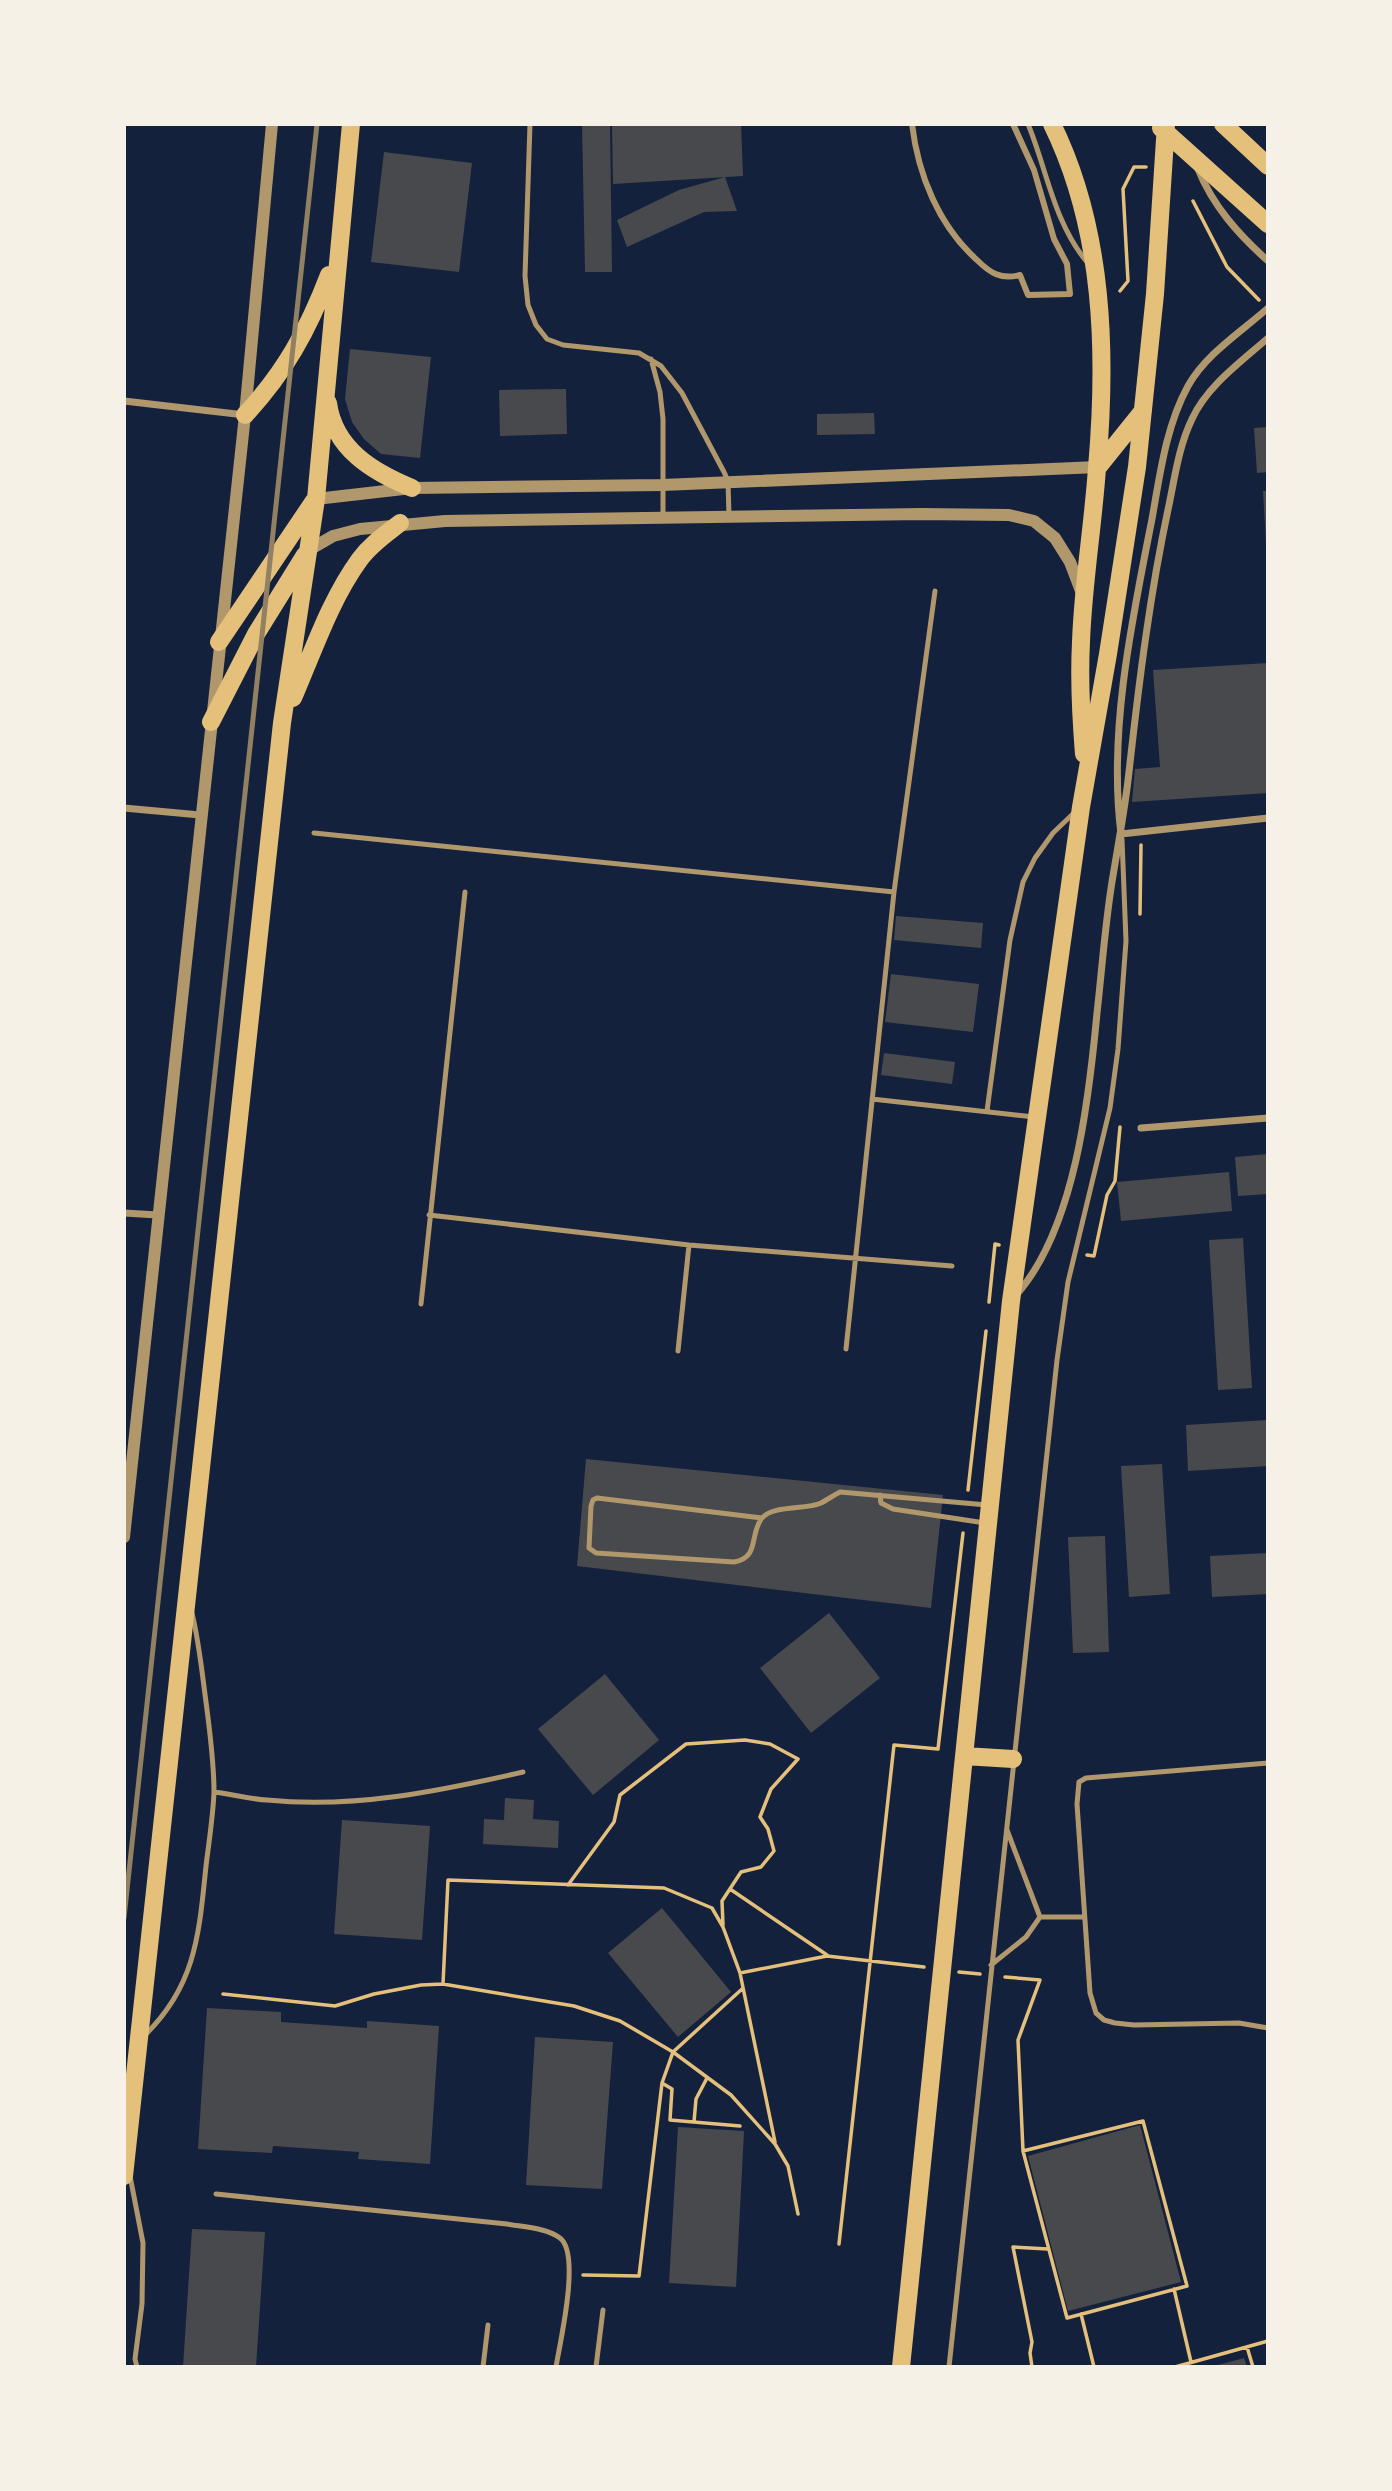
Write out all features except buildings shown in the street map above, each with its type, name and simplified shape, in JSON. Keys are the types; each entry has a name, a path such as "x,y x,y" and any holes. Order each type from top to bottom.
{"main road":[{"path":"125,2168 282,723 316,499 351,124"},
{"path":"1052,124 1072,174 1095,271 1103,371 1098,467 1084,598 1080,689 1086,778"},
{"path":"1223,124 1268,166"},
{"path":"1163,127 1268,224"},
{"path":"901,2367 1011,1301 1081,807 1108,654 1143,411 1155,294 1163,127"},
{"path":"245,415 269,390 300,342 337,256"},
{"path":"325,383 334,425 355,454 371,469 412,488"},
{"path":"1098,467 1143,411"},
{"path":"219,642 316,499"},
{"path":"282,723 342,587 360,558 377,540 400,523"},
{"path":"211,723 256,634 309,550"},
{"path":"964,1756 1013,1759"}],"street":[{"path":"124,1537 245,415 272,124"},
{"path":"912,124 920,163 932,195 946,225 961,246 995,275 1009,278 1020,275 1028,295 1070,294 1067,264 1054,239 1034,170 1013,124"},
{"path":"1194,158 1211,198 1236,229 1268,261"},
{"path":"1121,835 1116,783 1124,689 1138,591 1174,418 1190,382 1228,342 1268,308"},
{"path":"1011,1301 1026,1284 1052,1235 1073,1167 1084,1116 1140,673 1160,543 1185,435 1202,402 1268,338"},
{"path":"124,401 245,415"},
{"path":"316,499 412,488 662,485 1098,467"},
{"path":"309,550 333,536 360,528 400,523 663,517 1009,515 1034,521 1055,538 1070,562 1084,598"},
{"path":"124,808 200,815"},
{"path":"1121,835 1268,818"},
{"path":"1141,1128 1268,1118"},
{"path":"124,1213 158,1215"}],"lane":[{"path":"530,124 525,276 528,305 536,325 547,339 563,345 627,351 651,359 670,376 682,393 728,481 729,517"},
{"path":"1028,124 1068,235 1095,271"},
{"path":"651,359 660,393 663,419 663,517"},
{"path":"846,1349 894,892 935,591"},
{"path":"987,1111 1010,940 1023,882 1035,858 1053,833 1081,807"},
{"path":"314,833 894,892"},
{"path":"949,2367 1013,1759 1068,1282 1110,1108 1118,1049 1126,941 1121,835"},
{"path":"421,1304 465,892"},
{"path":"872,1100 1037,1117"},
{"path":"429,1215 689,1245 952,1266"},
{"path":"678,1351 689,1245"},
{"path":"762,1518 750,1554 744,1560 734,1562 596,1553 589,1548 591,1506 597,1498 762,1518 770,1513 819,1504 840,1492 967,1503 989,1514"},
{"path":"880,1495 881,1503 893,1509 965,1520 989,1514"},
{"path":"139,2041 160,2021 174,2000 199,1935 214,1791 202,1662 187,1597"},
{"path":"1268,1763 1095,1776 1079,1782 1077,1804 1084,1917 1092,2005 1096,2013 1104,2020 1134,2025 1238,2023 1268,2028"},
{"path":"214,1791 267,1801 371,1799 453,1788 523,1772"},
{"path":"1007,1829 1040,1917"},
{"path":"1040,1917 1084,1917"},
{"path":"991,1965 1026,1937 1040,1917"},
{"path":"125,2168 143,2244 142,2304 135,2359 137,2367"},
{"path":"216,2194 507,2224 562,2239 567,2247 570,2270 556,2367"},
{"path":"596,2367 603,2311"},
{"path":"483,2367 488,2325"}],"path":[{"path":"1120,290 1128,281 1124,189 1134,167 1149,167"},
{"path":"1193,201 1227,267 1261,301"},
{"path":"1094,1256 1108,1195"},
{"path":"988,1313 995,1244"},
{"path":"967,1503 987,1327"},
{"path":"839,2244 894,1745 938,1749 965,1520"},
{"path":"568,1885 614,1822 620,1795 686,1745 745,1740 770,1744 798,1759 771,1789 760,1817 768,1829 774,1851 761,1867 741,1872 722,1901 723,1927"},
{"path":"443,1984 448,1880 664,1888 712,1909 723,1927 740,1973 757,2045 775,2144"},
{"path":"730,1889 827,1955"},
{"path":"740,1973 827,1955 901,1965"},
{"path":"1000,1976 1040,1980 1017,2040 1023,2151 1067,2318 1187,2286 1143,2120 1023,2151"},
{"path":"223,1994 335,2006 374,1994 421,1985 443,1984 574,2006 620,2021 673,2052 731,2095 775,2144 788,2166 798,2214"},
{"path":"578,2283 584,2273 639,2276 662,2083 673,2052 742,1989"},
{"path":"694,2122 696,2099 708,2077"},
{"path":"662,2083 672,2089 670,2120 740,2126"},
{"path":"1032,2367 1032,2342 1013,2247 1048,2249"},
{"path":"1174,2289 1191,2362"},
{"path":"1081,2314 1094,2367"},
{"path":"1175,2367 1268,2341"},
{"path":"1247,2347 1253,2367"}],"railway":[{"path":"124,1918 317,124"}]}
